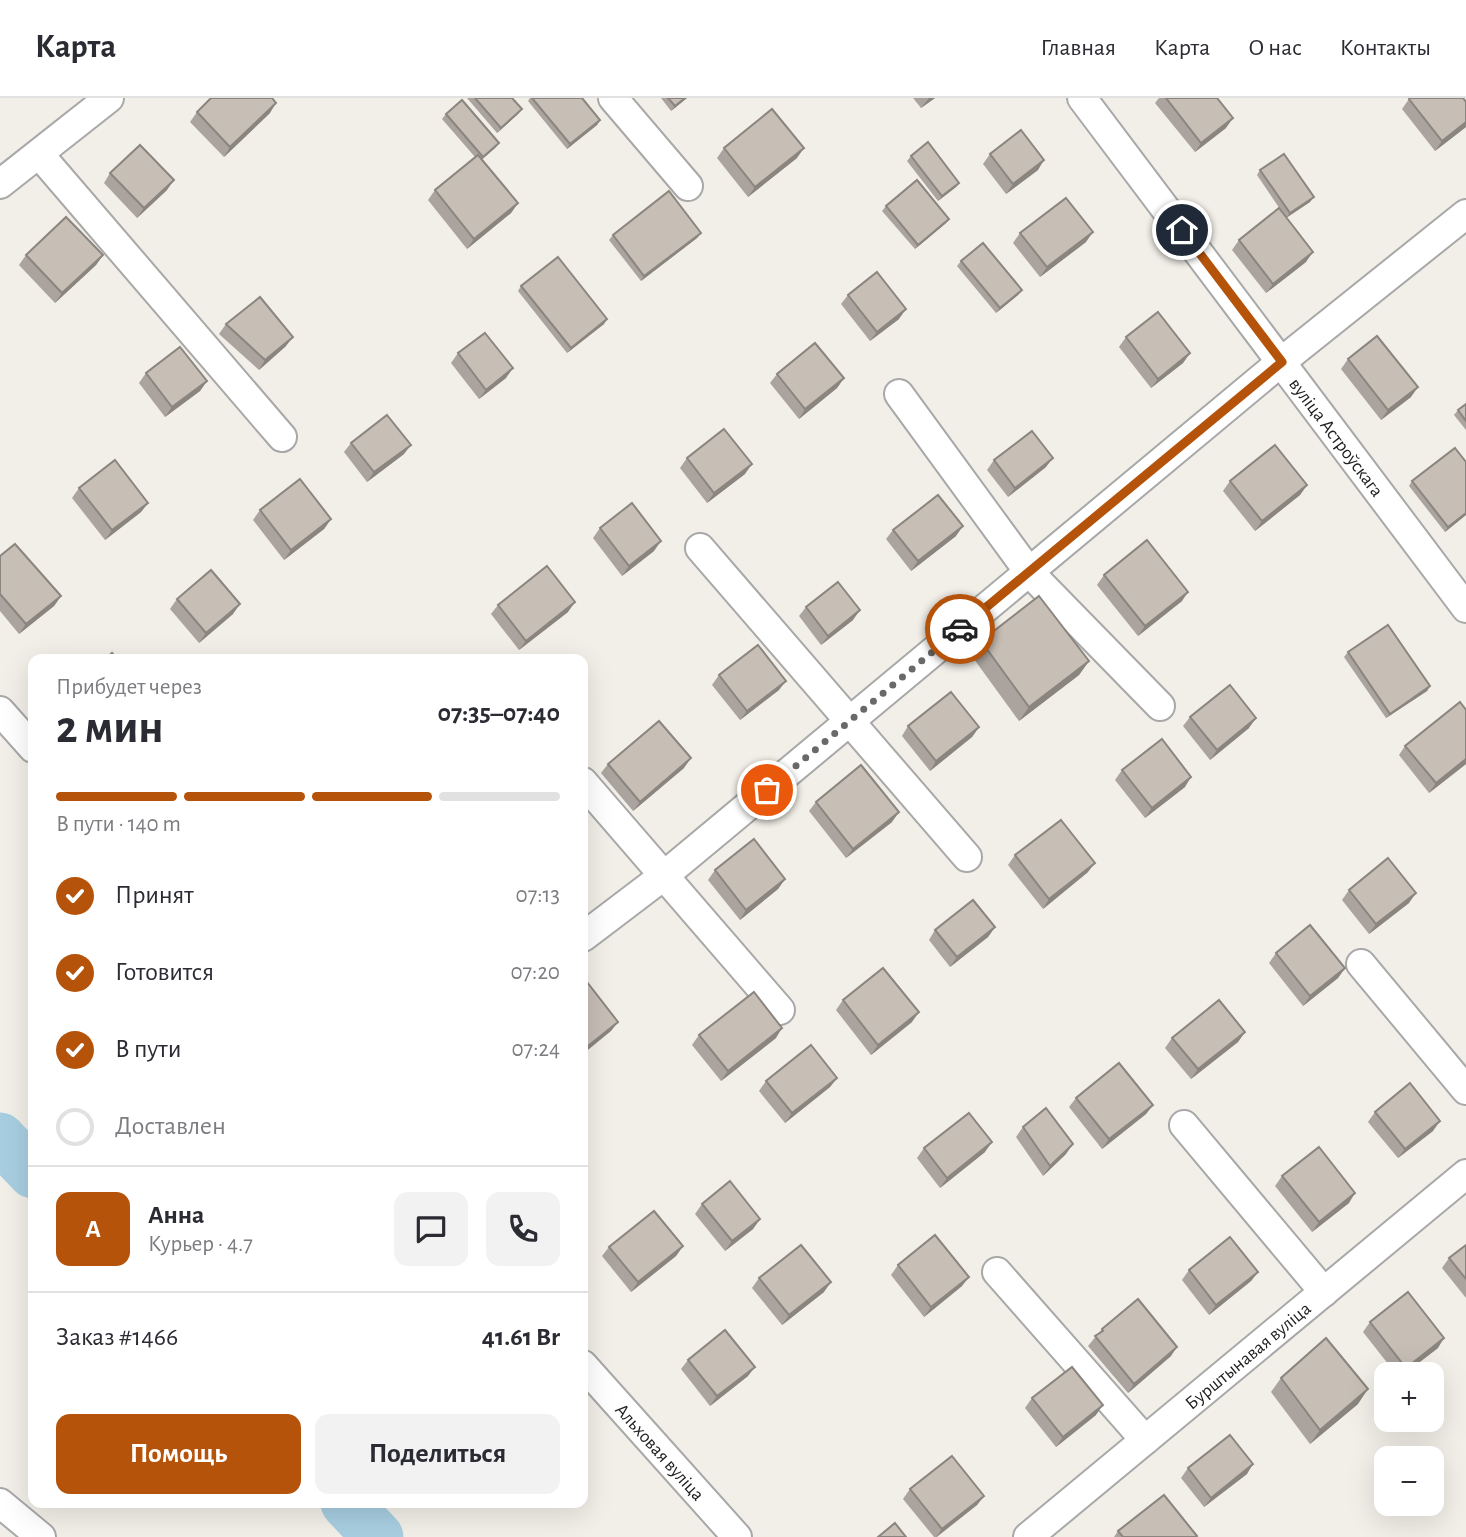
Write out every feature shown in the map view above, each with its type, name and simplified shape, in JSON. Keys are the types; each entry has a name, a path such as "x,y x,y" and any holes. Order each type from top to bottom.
{"street":[{"path":"0,184 109,98"},
{"path":"613,98 688,186"},
{"name":"вуліца Астроўскага","path":"1082,98 1466,608"},
{"path":"39,154 282,437"},
{"path":"588,933 666,874 1282,362 1466,214"},
{"path":"899,394 1030,572 1160,706"},
{"path":"700,548 967,857"},
{"path":"0,711 28,742"},
{"path":"588,788 666,874 780,1010"},
{"path":"1361,964 1466,1090"},
{"path":"1184,1125 1324,1292"},
{"name":"Бурштынавая вуліца","path":"1028,1537 1466,1174"},
{"path":"997,1272 1145,1440"},
{"name":"Альховая вуліца","path":"588,1371 737,1537"},
{"path":"0,1503 41,1537"}],"building":[{"path":"211,98 272,98 276,103 230,147 197,112"},
{"path":"475,98 512,98 522,109 501,128"},
{"path":"532,98 582,98 600,120 570,144"},
{"path":"668,98 685,98 675,106"},
{"path":"1166,98 1217,98 1233,118 1201,143"},
{"path":"1410,98 1463,98 1466,102 1466,122 1442,141"},
{"path":"462,100 499,143 483,157 446,114"},
{"path":"772,109 804,148 755,187 724,148"},
{"path":"1021,130 1044,160 1013,184 990,154"},
{"path":"928,142 959,183 942,196 911,156"},
{"path":"140,145 174,180 144,208 110,173"},
{"path":"1284,154 1314,197 1290,213 1260,170"},
{"path":"478,155 518,203 474,239 435,190"},
{"path":"917,180 949,219 918,245 886,206"},
{"path":"669,191 701,233 644,276 613,235"},
{"path":"1066,198 1093,232 1047,267 1020,233"},
{"path":"1279,208 1313,252 1273,284 1239,240"},
{"path":"66,217 103,255 62,293 26,255"},
{"path":"983,243 1022,290 1000,308 961,261"},
{"path":"558,257 607,319 571,348 521,286"},
{"path":"877,272 906,309 877,332 848,295"},
{"path":"260,297 293,337 265,360 226,324"},
{"path":"1158,312 1190,353 1158,379 1126,337"},
{"path":"485,333 513,368 486,390 458,353"},
{"path":"1377,336 1418,387 1388,410 1348,359"},
{"path":"815,343 844,378 805,409 777,374"},
{"path":"180,347 207,381 172,407 146,373"},
{"path":"1466,404 1466,421 1458,410"},
{"path":"387,415 411,445 374,472 351,443"},
{"path":"724,429 752,464 714,493 687,458"},
{"path":"1032,431 1053,458 1015,488 994,460"},
{"path":"1275,445 1307,485 1262,521 1230,481"},
{"path":"1455,448 1466,462 1466,513 1448,527 1412,481"},
{"path":"115,460 148,503 112,530 79,488"},
{"path":"300,479 331,519 291,550 260,510"},
{"path":"938,495 963,526 918,561 893,530"},
{"path":"632,503 661,541 629,566 600,528"},
{"path":"1147,540 1188,592 1145,626 1104,575"},
{"path":"15,544 61,596 26,624 0,594 0,556"},
{"path":"547,566 575,602 526,641 498,605"},
{"path":"211,570 240,604 206,633 177,599"},
{"path":"838,582 860,610 828,636 806,607"},
{"path":"1039,596 1089,661 1029,707 981,641"},
{"path":"1388,625 1430,686 1390,714 1348,652"},
{"path":"758,645 786,681 747,711 719,675"},
{"path":"1230,685 1256,718 1217,750 1190,717"},
{"path":"951,692 979,727 936,761 908,726"},
{"path":"1460,702 1466,710 1466,759 1436,783 1405,746"},
{"path":"659,721 691,758 640,802 608,764"},
{"path":"1162,739 1191,777 1152,808 1122,770"},
{"path":"861,765 899,812 853,849 816,802"},
{"path":"1061,820 1095,863 1049,899 1015,855"},
{"path":"754,839 785,879 746,910 715,870"},
{"path":"1388,858 1416,893 1376,924 1349,890"},
{"path":"973,900 995,927 957,957 935,930"},
{"path":"1310,925 1345,968 1310,996 1276,953"},
{"path":"883,968 919,1012 878,1045 843,1000"},
{"path":"588,983 618,1022 588,1046"},
{"path":"754,992 782,1028 728,1071 699,1035"},
{"path":"1219,1000 1245,1032 1198,1069 1172,1038"},
{"path":"811,1045 837,1078 792,1113 766,1081"},
{"path":"1119,1063 1153,1105 1109,1139 1076,1098"},
{"path":"1410,1083 1440,1121 1405,1149 1375,1112"},
{"path":"1046,1108 1073,1144 1050,1166 1023,1127"},
{"path":"969,1113 992,1142 947,1178 924,1148"},
{"path":"1319,1147 1355,1193 1319,1222 1282,1176"},
{"path":"730,1181 760,1219 732,1241 702,1204"},
{"path":"654,1211 683,1246 638,1282 609,1247"},
{"path":"935,1235 969,1277 931,1307 898,1265"},
{"path":"1230,1237 1258,1272 1216,1305 1189,1270"},
{"path":"801,1245 831,1282 789,1315 759,1278"},
{"path":"1466,1245 1466,1279 1449,1258"},
{"path":"1408,1292 1444,1338 1414,1362 1401,1362 1370,1322"},
{"path":"1138,1299 1177,1347 1134,1384 1095,1336"},
{"path":"725,1330 755,1367 717,1396 688,1360"},
{"path":"1326,1338 1368,1389 1320,1430 1281,1378"},
{"path":"1072,1367 1103,1405 1063,1437 1032,1398"},
{"path":"1230,1435 1253,1464 1211,1498 1188,1468"},
{"path":"952,1456 984,1496 942,1529 910,1489"},
{"path":"1164,1495 1197,1536 1123,1537 1118,1531"},
{"path":"895,1523 906,1537 878,1537"}],"waterway":[{"path":"0,1138 28,1168"},
{"path":"351,1508 378,1537"}],"way so far":[{"path":"767,790 960,629"}],"route":[{"path":"960,629 1282,362 1182,230"}]}
